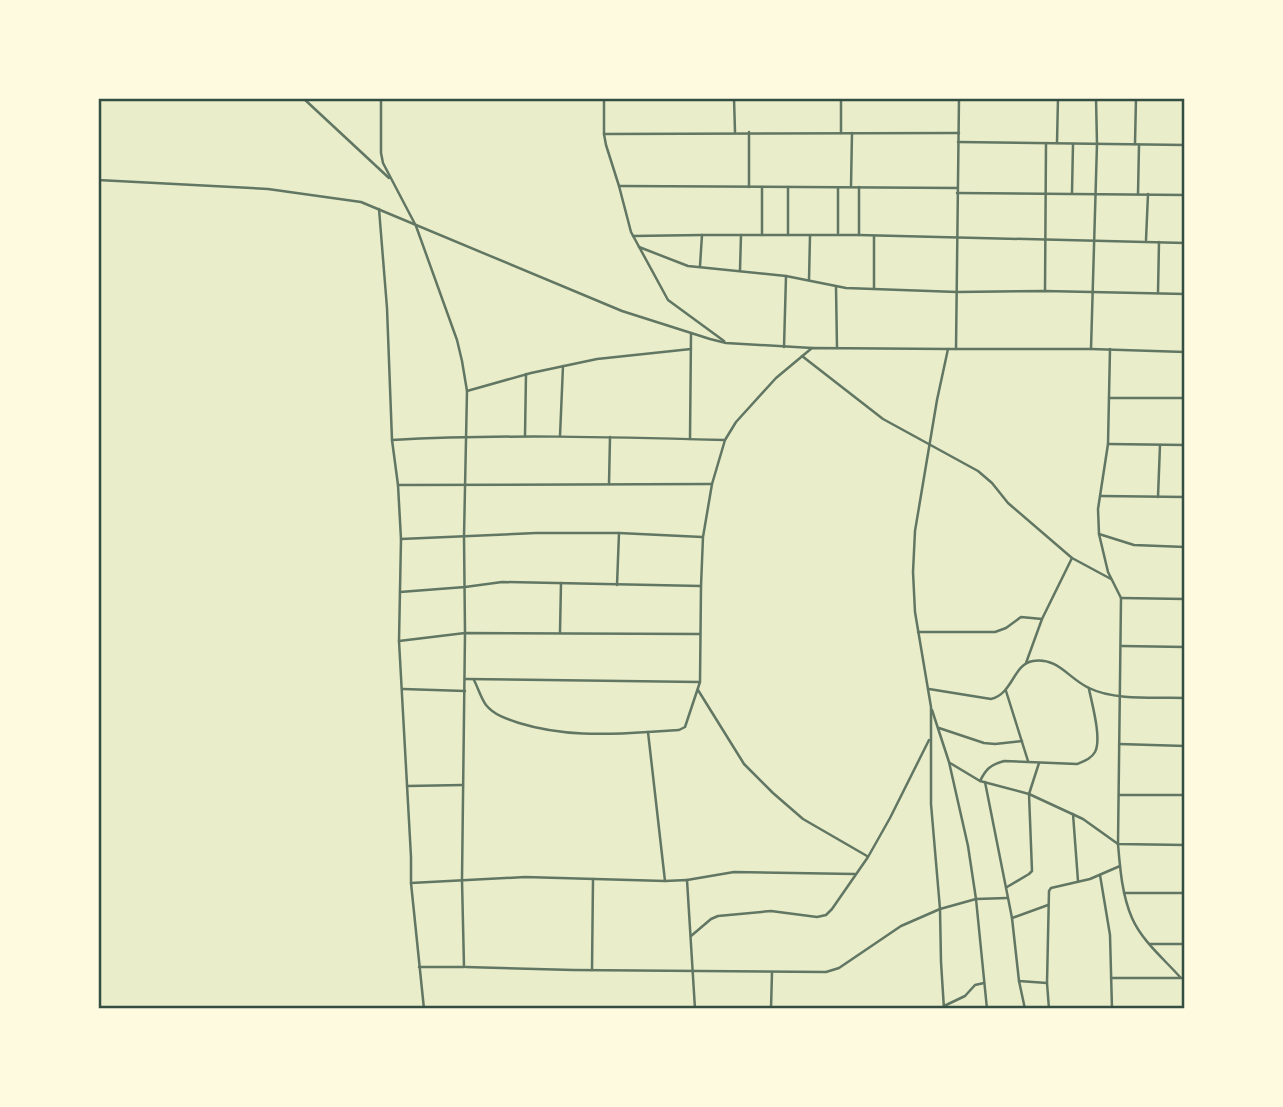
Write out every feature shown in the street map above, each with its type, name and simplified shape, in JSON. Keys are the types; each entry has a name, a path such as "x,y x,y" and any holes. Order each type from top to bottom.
{"street":[{"path":"303,98 391,180"},
{"path":"381,98 381,153 385,169 416,226 457,340 467,391 462,880 464,967"},
{"path":"604,98 604,134 633,236 668,300 726,343"},
{"path":"734,98 735,132"},
{"path":"841,98 841,134"},
{"path":"956,349 959,98"},
{"path":"1057,144 1058,98"},
{"path":"1091,349 1096,98"},
{"path":"1136,98 1138,194"},
{"path":"1150,98 1185,99"},
{"path":"749,132 749,187"},
{"path":"851,187 852,133"},
{"path":"604,134 959,133"},
{"path":"958,142 1185,145"},
{"path":"1045,291 1046,143"},
{"path":"1072,194 1073,144"},
{"path":"98,180 268,189 361,202 622,311 726,343 812,348 1110,349 1185,352"},
{"path":"619,186 957,188"},
{"path":"762,187 762,235"},
{"path":"788,187 788,235"},
{"path":"859,187 859,235"},
{"path":"838,188 838,235"},
{"path":"957,193 1185,195"},
{"path":"1146,241 1148,194"},
{"path":"379,209 387,308 392,440 401,539 399,641 411,883 424,1009"},
{"path":"700,268 702,235"},
{"path":"740,270 741,235"},
{"path":"633,236 859,235 1185,243"},
{"path":"809,280 810,236"},
{"path":"874,236 874,288"},
{"path":"1158,293 1159,242"},
{"path":"639,247 688,266 786,276 836,286 957,292 1185,293"},
{"path":"784,347 786,276"},
{"path":"836,286 837,348"},
{"path":"690,439 691,334"},
{"path":"473,679 485,704 496,714 538,729 575,734 610,734 679,730 685,727 700,682 703,537 712,484 725,440 736,422 775,377 812,348"},
{"path":"467,391 526,374 597,359 691,349"},
{"path":"948,349 915,531 915,612 931,707 933,835 940,909 944,1008 965,996 975,985 984,982"},
{"path":"1110,349 1108,444 1100,496 1098,534 1108,572 1121,598 1120,866 1124,893 1132,918 1150,944 1180,978"},
{"path":"802,356 883,419 978,471 1008,503 1072,558 1111,579"},
{"path":"560,436 563,366"},
{"path":"524,436 526,374"},
{"path":"1109,398 1185,398"},
{"path":"392,440 467,436 725,440"},
{"path":"609,484 610,437"},
{"path":"1108,444 1185,445"},
{"path":"1158,497 1160,445"},
{"path":"398,485 712,484"},
{"path":"1100,496 1185,497"},
{"path":"401,539 536,533 703,537"},
{"path":"617,585 619,533"},
{"path":"1098,534 1134,545 1185,547"},
{"path":"929,689 991,699 1006,691 1026,663 1042,619 1072,558"},
{"path":"400,592 502,582 701,586"},
{"path":"560,633 561,583"},
{"path":"1121,598 1185,599"},
{"path":"918,632 995,632 1021,617 1042,619"},
{"path":"399,641 465,633 701,634"},
{"path":"1120,646 1185,647"},
{"path":"1026,663 1039,661 1056,664 1089,689 1120,697 1185,698"},
{"path":"465,679 700,682"},
{"path":"403,689 465,691"},
{"path":"1025,1009 1012,918 983,782 985,771 992,764 1004,761 1077,764 1088,760 1096,751 1098,739 1089,689"},
{"path":"698,690 744,764 773,793 803,820 868,857"},
{"path":"1006,691 1029,762"},
{"path":"931,707 949,762 968,846 987,1009"},
{"path":"939,728 984,743 1022,741"},
{"path":"648,732 665,881"},
{"path":"691,936 718,916 757,911 789,912 817,917 826,915 868,857 930,738"},
{"path":"1119,744 1185,746"},
{"path":"949,762 983,782 1029,794 1073,814 1118,844 1185,845"},
{"path":"1005,888 1032,871 1029,794 1039,763"},
{"path":"407,786 464,785"},
{"path":"1119,795 1185,795"},
{"path":"1073,814 1078,882"},
{"path":"1049,1009 1048,894 1051,888 1078,882 1120,866"},
{"path":"411,883 526,877 665,881 734,872 856,874"},
{"path":"1100,874 1110,935 1112,1009"},
{"path":"592,971 593,879"},
{"path":"687,880 695,1009"},
{"path":"1124,893 1185,893"},
{"path":"419,967 826,972 839,968 892,932 940,909 976,899 1007,898"},
{"path":"1012,918 1048,905"},
{"path":"1150,944 1185,944"},
{"path":"772,972 772,1009"},
{"path":"1110,978 1185,978"},
{"path":"1019,981 1047,982"}]}
